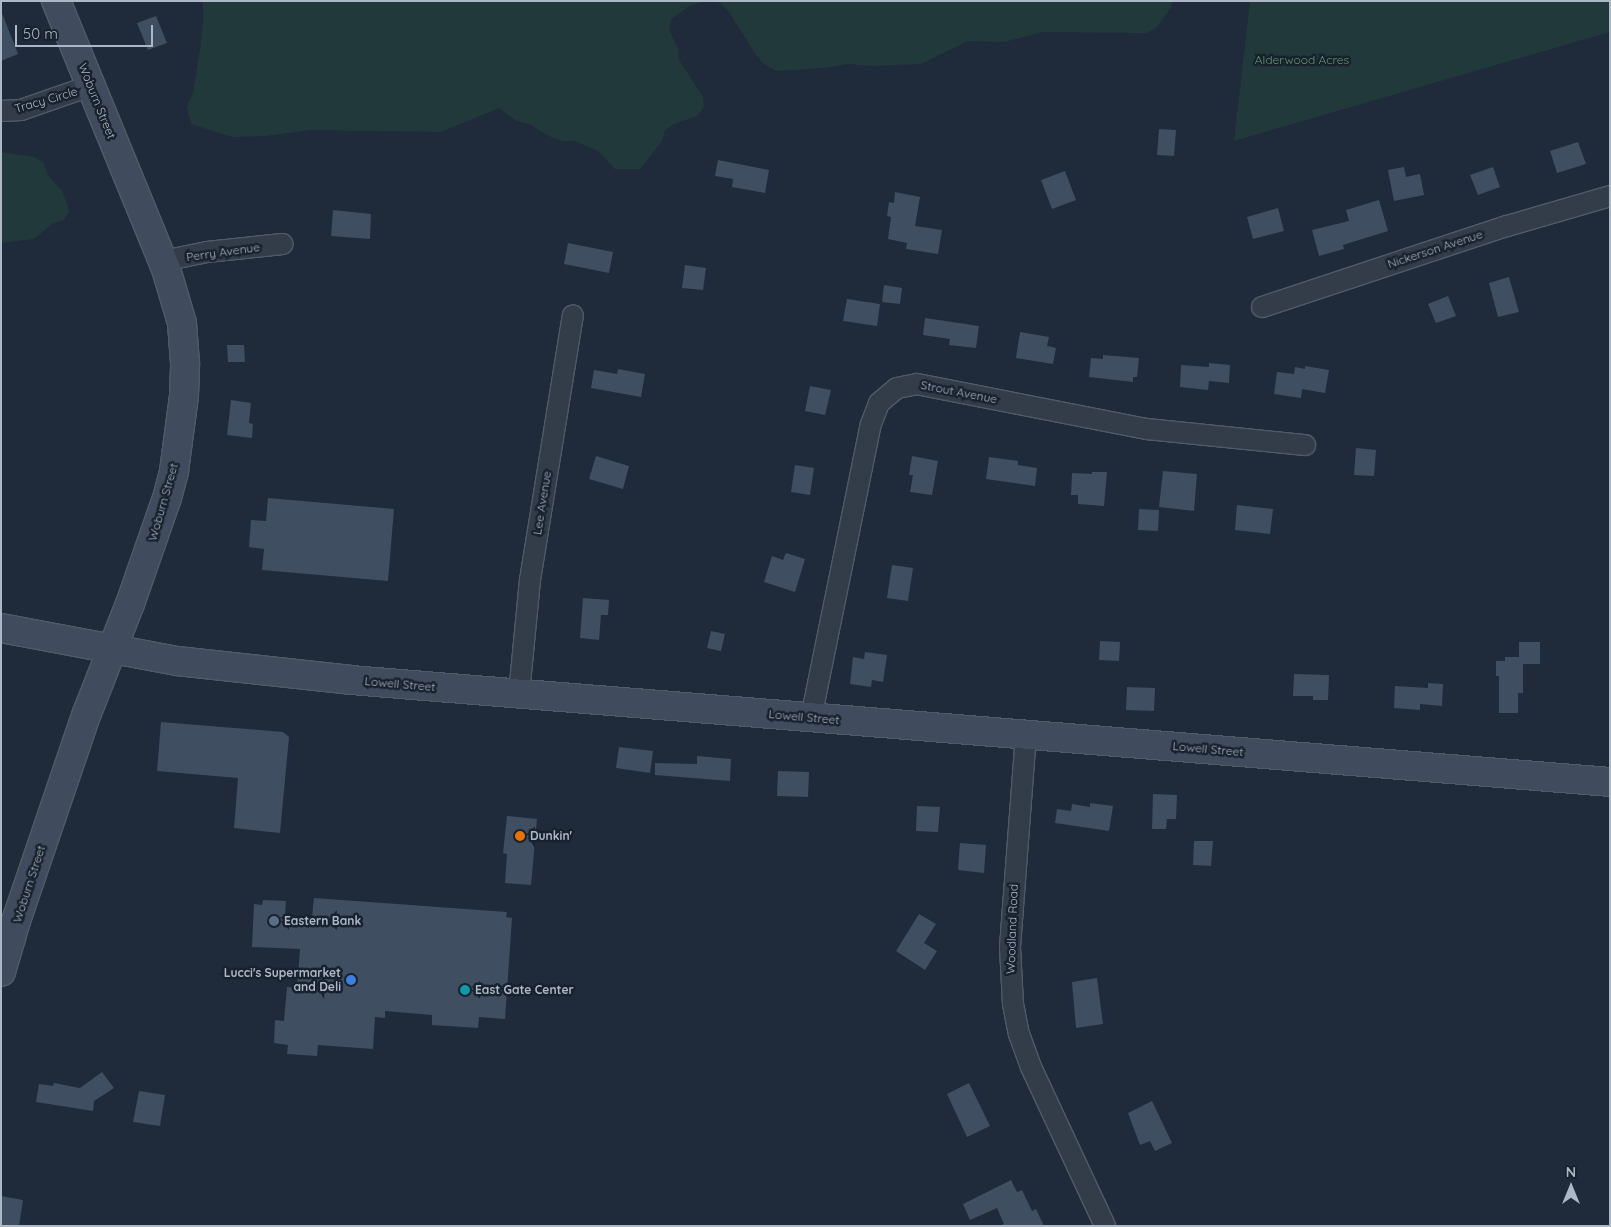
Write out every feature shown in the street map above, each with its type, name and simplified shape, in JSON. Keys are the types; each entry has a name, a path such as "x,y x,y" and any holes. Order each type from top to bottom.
{"main road":[{"name":"Woburn Street","path":"1,972 44,838 167,498 180,437 184,396 185,345 177,303 162,261 56,1"},
{"name":"Lowell Street","path":"1,628 111,650 213,666 518,694 1610,782"}],"street":[{"name":"Tracy Circle","path":"1,111 21,110 90,86"},
{"name":"Nickerson Avenue","path":"1262,307 1507,226 1610,196"},
{"name":"Perry Avenue","path":"162,261 208,252 283,244"},
{"name":"Lee Avenue","path":"518,694 530,580 573,315"},
{"name":"Strout Avenue","path":"811,718 871,424 880,402 894,389 917,384 1147,429 1305,445"},
{"name":"Woodland Road","path":"1026,734 1010,947 1013,1004 1019,1034 1031,1067 1106,1226"}],"green space":[{"path":"203,1 707,1 689,6 671,19 669,30 678,49 679,60 703,97 704,107 697,116 674,124 665,130 662,141 640,169 615,169 598,151 575,141 563,141 551,137 529,124 517,121 499,108 441,132 311,130 266,136 232,137 191,124 187,107 193,93 200,49"},
{"path":"711,1 1173,1 1170,9 1156,28 1146,33 1043,32 1004,42 968,41 921,64 872,66 849,64 824,68 776,71 764,64 756,55 729,12 720,3"},
{"name":"Alderwood Acres","path":"1250,1 1610,1 1610,32 1234,141"},
{"path":"1,152 34,157 44,163 47,174 62,191 66,201 69,211 64,220 52,224 34,239 1,243"}],"building":[{"path":"1,14 18,54 1,61"},
{"path":"156,16 167,43 148,50 137,23"},
{"path":"1159,129 1176,130 1174,156 1157,155"},
{"path":"1578,142 1586,164 1557,173 1550,151"},
{"path":"718,160 769,170 765,193 732,187 733,179 715,176"},
{"path":"1404,167 1406,177 1420,174 1424,195 1394,201 1388,170"},
{"path":"1493,167 1500,187 1478,195 1470,175"},
{"path":"1065,171 1076,200 1052,209 1041,180"},
{"path":"895,192 920,197 915,226 942,230 938,254 906,249 907,243 888,239 891,217 887,216 889,202 894,203"},
{"path":"1379,200 1388,231 1343,245 1344,249 1319,256 1312,230 1349,221 1346,210"},
{"path":"1278,208 1284,231 1253,239 1247,217"},
{"path":"333,210 371,214 370,239 331,236"},
{"path":"568,243 613,252 609,273 564,264"},
{"path":"685,265 706,268 703,290 682,288"},
{"path":"1509,277 1519,312 1498,317 1489,283"},
{"path":"884,285 902,288 900,304 882,302"},
{"path":"1448,296 1456,316 1436,323 1428,304"},
{"path":"847,299 880,304 877,326 843,321"},
{"path":"925,318 979,326 976,348 949,345 950,339 923,335"},
{"path":"1020,332 1049,337 1047,346 1056,348 1053,364 1016,358"},
{"path":"227,345 244,345 245,362 228,362"},
{"path":"1103,355 1139,358 1137,377 1133,377 1133,382 1089,377 1091,358 1103,359"},
{"path":"1209,363 1230,365 1229,383 1209,381 1208,390 1180,387 1181,365 1209,367"},
{"path":"1305,366 1329,370 1325,393 1302,389 1301,398 1274,394 1277,372 1294,374 1295,367 1305,369"},
{"path":"618,369 645,374 641,397 591,388 594,370 617,374"},
{"path":"810,386 831,390 825,415 805,411"},
{"path":"231,400 251,403 249,423 253,424 252,438 227,435"},
{"path":"1356,448 1376,450 1374,476 1354,475"},
{"path":"596,456 629,466 623,489 589,479"},
{"path":"912,456 938,461 932,495 910,492 913,475 909,475"},
{"path":"989,457 1018,461 1018,465 1037,468 1035,486 986,479"},
{"path":"795,465 814,468 810,495 791,492"},
{"path":"1163,471 1197,474 1194,511 1159,507"},
{"path":"1092,472 1107,472 1104,506 1078,504 1078,495 1071,495 1072,473 1092,474"},
{"path":"268,498 394,509 388,581 262,570 264,549 249,547 251,520 266,521"},
{"path":"1237,505 1273,509 1270,534 1235,530"},
{"path":"1139,509 1159,510 1158,531 1138,530"},
{"path":"786,553 805,559 795,592 764,582 772,556 783,560"},
{"path":"892,565 913,568 908,601 887,598"},
{"path":"583,598 609,600 608,615 601,615 599,640 580,638"},
{"path":"711,631 725,634 721,651 707,648"},
{"path":"1100,641 1120,642 1119,661 1099,660"},
{"path":"1519,642 1540,642 1540,664 1523,664 1523,693 1518,693 1518,713 1499,713 1499,676 1496,676 1496,661 1505,661 1505,657 1519,657"},
{"path":"865,652 887,655 883,682 872,680 871,687 850,684 853,657 864,659"},
{"path":"1294,674 1329,675 1328,700 1313,700 1313,696 1293,696"},
{"path":"1428,683 1443,684 1442,706 1420,704 1420,710 1394,708 1395,686 1428,688"},
{"path":"1127,687 1155,688 1154,711 1126,710"},
{"path":"161,722 283,732 289,737 280,833 234,828 238,778 157,771"},
{"path":"619,747 653,751 650,773 616,768"},
{"path":"697,756 731,759 730,781 655,775 655,763 697,764"},
{"path":"778,771 809,772 808,797 777,796"},
{"path":"1153,794 1177,795 1176,819 1167,819 1166,829 1152,829"},
{"path":"1090,803 1113,806 1109,831 1055,823 1057,809 1071,811 1072,804 1090,807"},
{"path":"917,806 940,807 938,832 916,831"},
{"name":"Dunkin'","path":"507,816 537,819 531,885 505,883 507,854 503,853"},
{"path":"1194,841 1213,841 1211,866 1193,865"},
{"path":"960,843 986,845 984,873 958,870"},
{"path":"314,898 507,912 506,917 512,918 505,1019 479,1017 478,1028 432,1025 432,1015 385,1011 385,1018 375,1017 373,1049 318,1045 317,1056 287,1054 288,1045 274,1043 275,1020 284,1021 287,987 297,988 300,949 252,947 254,904 262,905 263,900 286,901 285,916 312,917"},
{"path":"919,914 936,924 924,943 937,951 925,970 896,951"},
{"path":"1097,978 1103,1024 1076,1028 1072,982"},
{"path":"102,1072 114,1088 94,1101 93,1111 36,1102 39,1084 53,1086 54,1083 80,1088"},
{"path":"969,1083 990,1126 967,1137 947,1094"},
{"path":"139,1091 165,1095 160,1126 133,1122"},
{"path":"1152,1101 1172,1143 1155,1151 1150,1141 1140,1145 1128,1113"},
{"path":"1011,1180 1017,1192 1022,1190 1032,1211 1036,1209 1044,1226 1000,1226 1004,1224 997,1208 970,1220 963,1204"},
{"path":"1,1196 23,1200 19,1226 1,1226"}],"place":[{"name":"Dunkin'","path":"520,836"},
{"name":"Eastern Bank","path":"274,921"},
{"name":"Lucci's Supermarket and Deli","path":"351,980"},
{"name":"East Gate Center","path":"465,990"}]}
